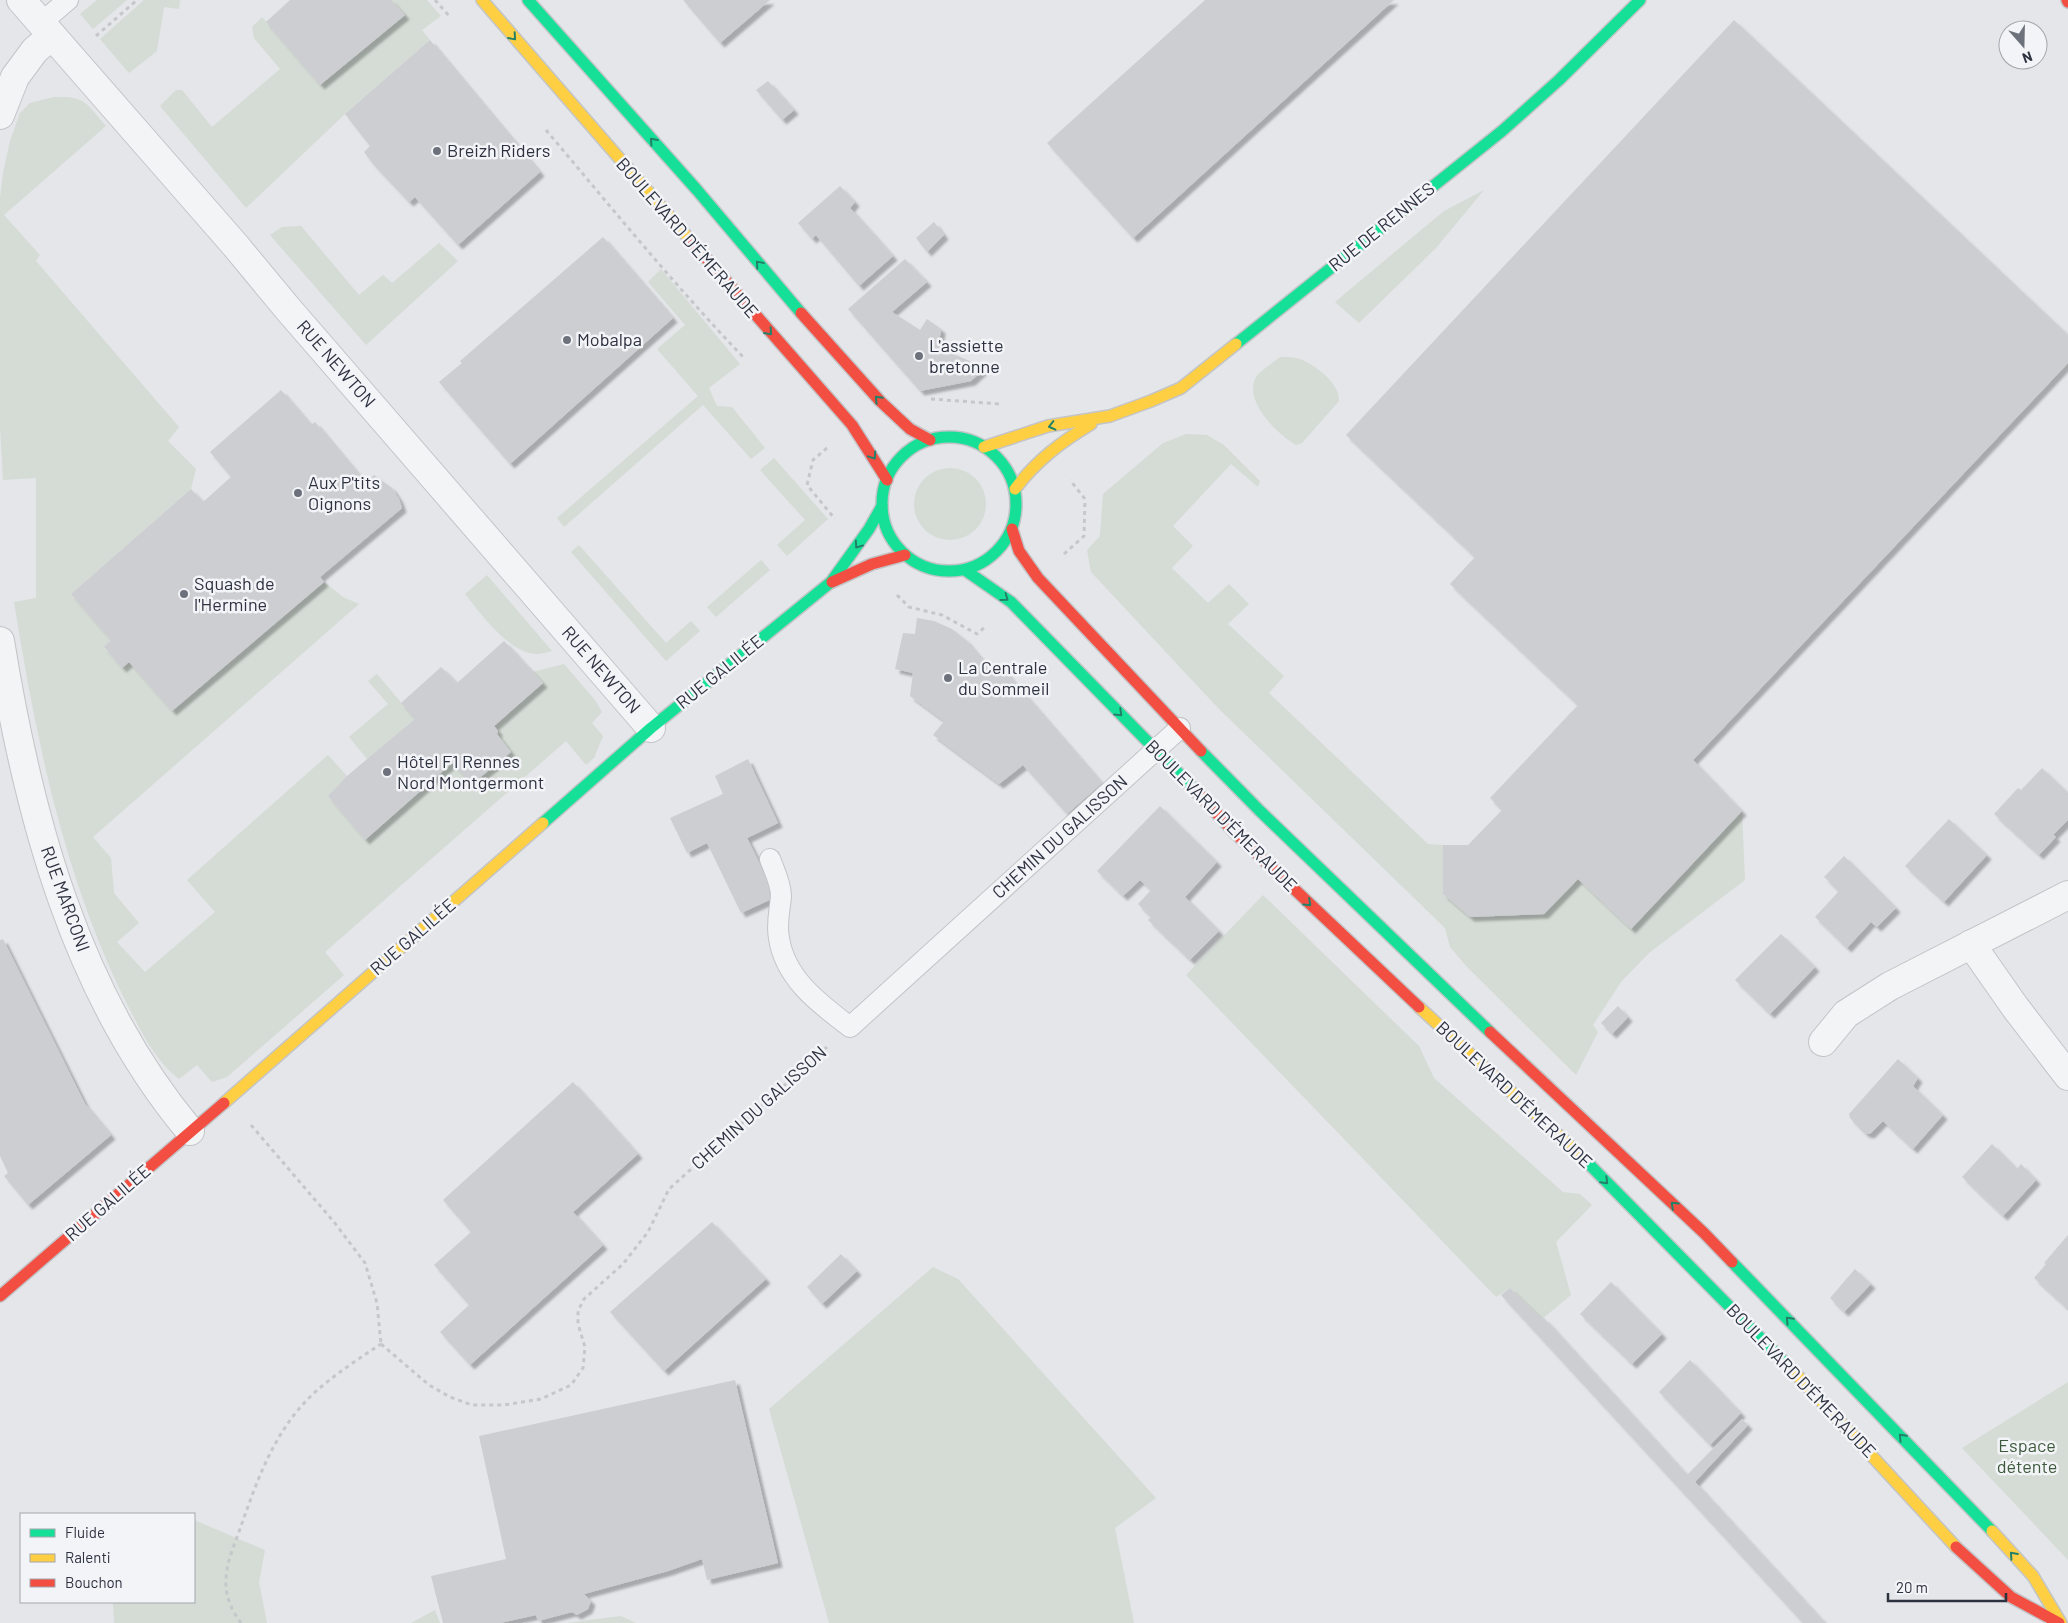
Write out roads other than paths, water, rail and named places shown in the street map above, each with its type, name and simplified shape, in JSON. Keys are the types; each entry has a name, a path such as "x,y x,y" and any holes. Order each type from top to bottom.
{"main road":[{"name":"BOULEVARD D'ÉMERAUDE","path":"482,0 852,426 887,480"},
{"name":"BOULEVARD D'ÉMERAUDE","path":"528,0 697,190 770,278 880,401 910,429 930,440"},
{"name":"RUE DE RENNES","path":"984,447 1057,424 1100,418 1164,396 1181,388 1502,131 1559,80 1640,0"},
{"name":"RUE DE RENNES","path":"1015,489 1027,472 1047,451 1100,418"},
{"path":"958,438 984,447 1004,465 1015,489 1017,503 1012,529 1004,543 993,555 980,564 965,570 952,572 926,568 905,555 888,533 882,506 887,480 894,467 904,455 916,446 930,440 958,438"},
{"name":"RUE GALILÉE","path":"0,1296 229,1099 651,728 831,582 858,546 882,506"},
{"path":"1012,529 1019,551 1038,578 1139,687 1260,811 1475,1018 1704,1233 1980,1518 2033,1576 2060,1623"},
{"name":"RUE GALILÉE","path":"831,582 872,564 905,555"},
{"name":"BOULEVARD D'ÉMERAUDE","path":"965,570 1011,602 1235,833 1376,968 1560,1135 1777,1354 1958,1549 2011,1597 2060,1623"}],"street":[{"name":"RUE NEWTON","path":"20,0 235,245 288,309 651,728"},
{"path":"0,115 14,77 35,50 46,29"},
{"name":"RUE MARCONI","path":"0,641 9,696 27,782 49,865 69,917 104,996 137,1059 190,1131"},
{"path":"1823,1042 1846,1014 1890,986 2068,895"},
{"path":"1971,944 2015,1008 2068,1076"}],"lane":[{"path":"46,29 68,0"},
{"name":"CHEMIN DU GALISSON","path":"770,859 781,894 778,938 786,961 800,983 812,997 850,1027 1180,728"}],"place":[{"name":"Breizh Riders","path":"437,151"},
{"name":"Mobalpa","path":"567,340"},
{"name":"L'assiette bretonne","path":"919,356"},
{"name":"Aux P'tits Oignons","path":"298,493"},
{"name":"Squash de l'Hermine","path":"184,594"},
{"name":"La Centrale du Sommeil","path":"948,678"},
{"name":"Hôtel F1 Rennes Nord Montgermont","path":"387,772"}],"park label":[{"name":"Espace détente","path":"2027,1456"}]}
